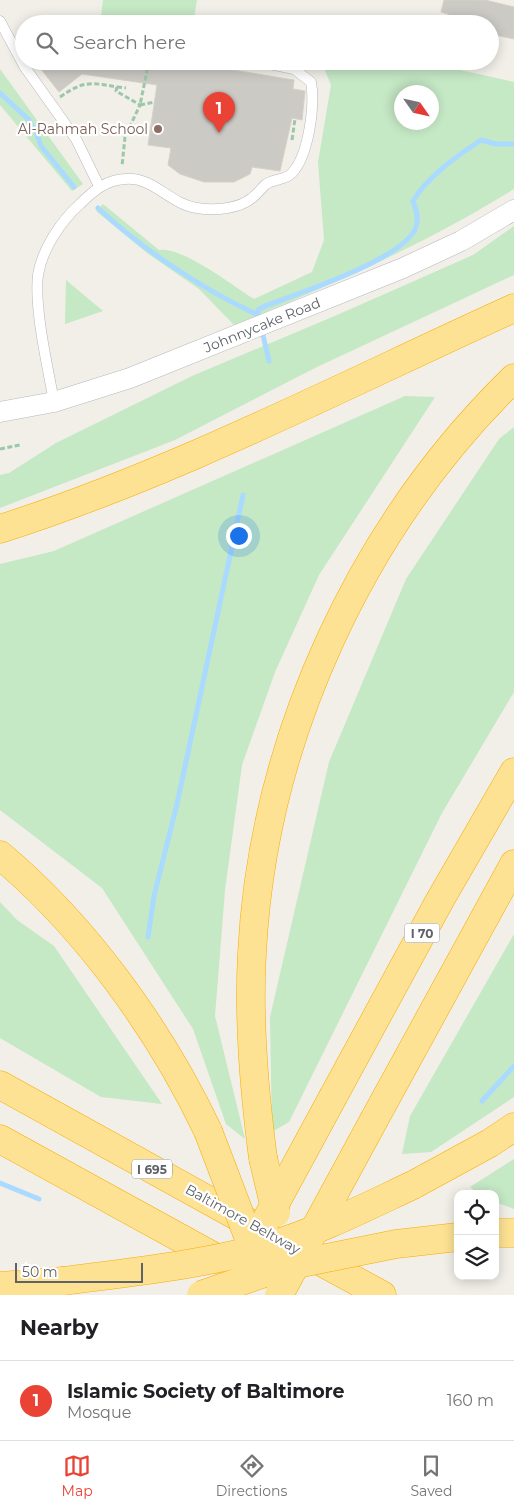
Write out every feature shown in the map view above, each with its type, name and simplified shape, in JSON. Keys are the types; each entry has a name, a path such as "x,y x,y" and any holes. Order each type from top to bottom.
{"highway":[{"path":"0,529 129,483 196,456 514,308"},
{"path":"300,1295 286,1250 263,1158 254,1086 251,1013 252,953 258,894 268,834 296,728 315,673 344,610 392,526 445,452 480,410 514,378"},
{"name":"I 70","path":"225,1295 440,900 514,772"},
{"path":"0,855 64,918 108,968 188,1087 208,1131 253,1245 266,1295"},
{"path":"279,1295 514,864"},
{"name":"Baltimore Beltway","path":"0,1085 382,1295"},
{"path":"0,1286 63,1281 171,1266 270,1246 340,1220 413,1185 490,1143 514,1127"},
{"path":"0,1139 284,1295"},
{"path":"201,1295 282,1267 396,1244 454,1237"},
{"path":"304,1253 393,1295"}],"street":[{"name":"Johnnycake Road","path":"0,412 54,402 130,378 403,268 461,241 514,210"}],"lane":[{"path":"0,21 15,49"},
{"path":"27,70 76,138 100,186"},
{"path":"54,402 39,299 38,274 44,256 63,221 100,186 125,178 140,180 183,204 197,208 212,209 232,207 251,200 267,183 285,178 292,173 305,152 313,94 311,82 295,70"}],"path":[{"path":"125,178 121,161 125,137 140,105 147,70"},
{"path":"51,103 78,84 126,88"},
{"path":"117,87 116,91 140,105 155,102"},
{"path":"291,146 295,119"},
{"path":"0,449 20,445"}],"green space":[{"path":"103,0 197,0 194,15 101,15"},
{"path":"0,69 83,184 72,191 0,105"},
{"path":"325,70 460,70 514,82 514,189 447,228 377,263 234,325 199,289 147,253 96,211 103,204 159,250 169,250 194,260 254,299 312,272 324,240 318,162 331,85"},
{"path":"514,226 514,275 315,368 175,440 0,508 0,475 9,473 56,443 192,376 473,255"},
{"path":"66,280 103,311 65,324"},
{"path":"405,396 435,397 319,575 275,672 242,765 225,890 215,1016 245,1139 226,1124 193,1029 102,888 0,810 0,564 54,551"},
{"path":"514,427 514,692 442,813 289,1122 272,1132 270,1017 329,762 406,579 499,439"},
{"path":"0,902 17,920 54,946 162,1104 101,1097 0,1038"},
{"path":"514,934 514,1097 431,1152 402,1154 410,1116"},
{"path":"514,1159 514,1209 499,1203 499,1190 473,1190 470,1187"}],"building":[{"path":"444,0 485,0 514,7 514,39 499,36 499,15 451,15 441,12"},
{"path":"42,70 233,70 294,80 293,89 305,91 302,120 292,118 280,171 252,167 250,174 234,182 204,182 180,174 168,165 171,148 148,145 157,85 82,74 59,92"}],"waterway":[{"path":"0,93 28,119 36,132 41,146 74,187"},
{"path":"258,319 258,310 265,306 324,284 372,263 408,239 417,224 417,214 413,201 419,192 444,167 472,146 481,140 496,144 514,144"},
{"path":"98,208 173,267 215,293 256,314"},
{"path":"263,335 269,361"},
{"path":"148,937 154,896 177,804 243,495"},
{"path":"482,1101 514,1066"},
{"path":"0,1183 39,1199"}],"place":[{"name":"Al-Rahmah School","path":"158,129"},
{"name":"Islamic Society of Baltimore","path":"219,133"}]}
